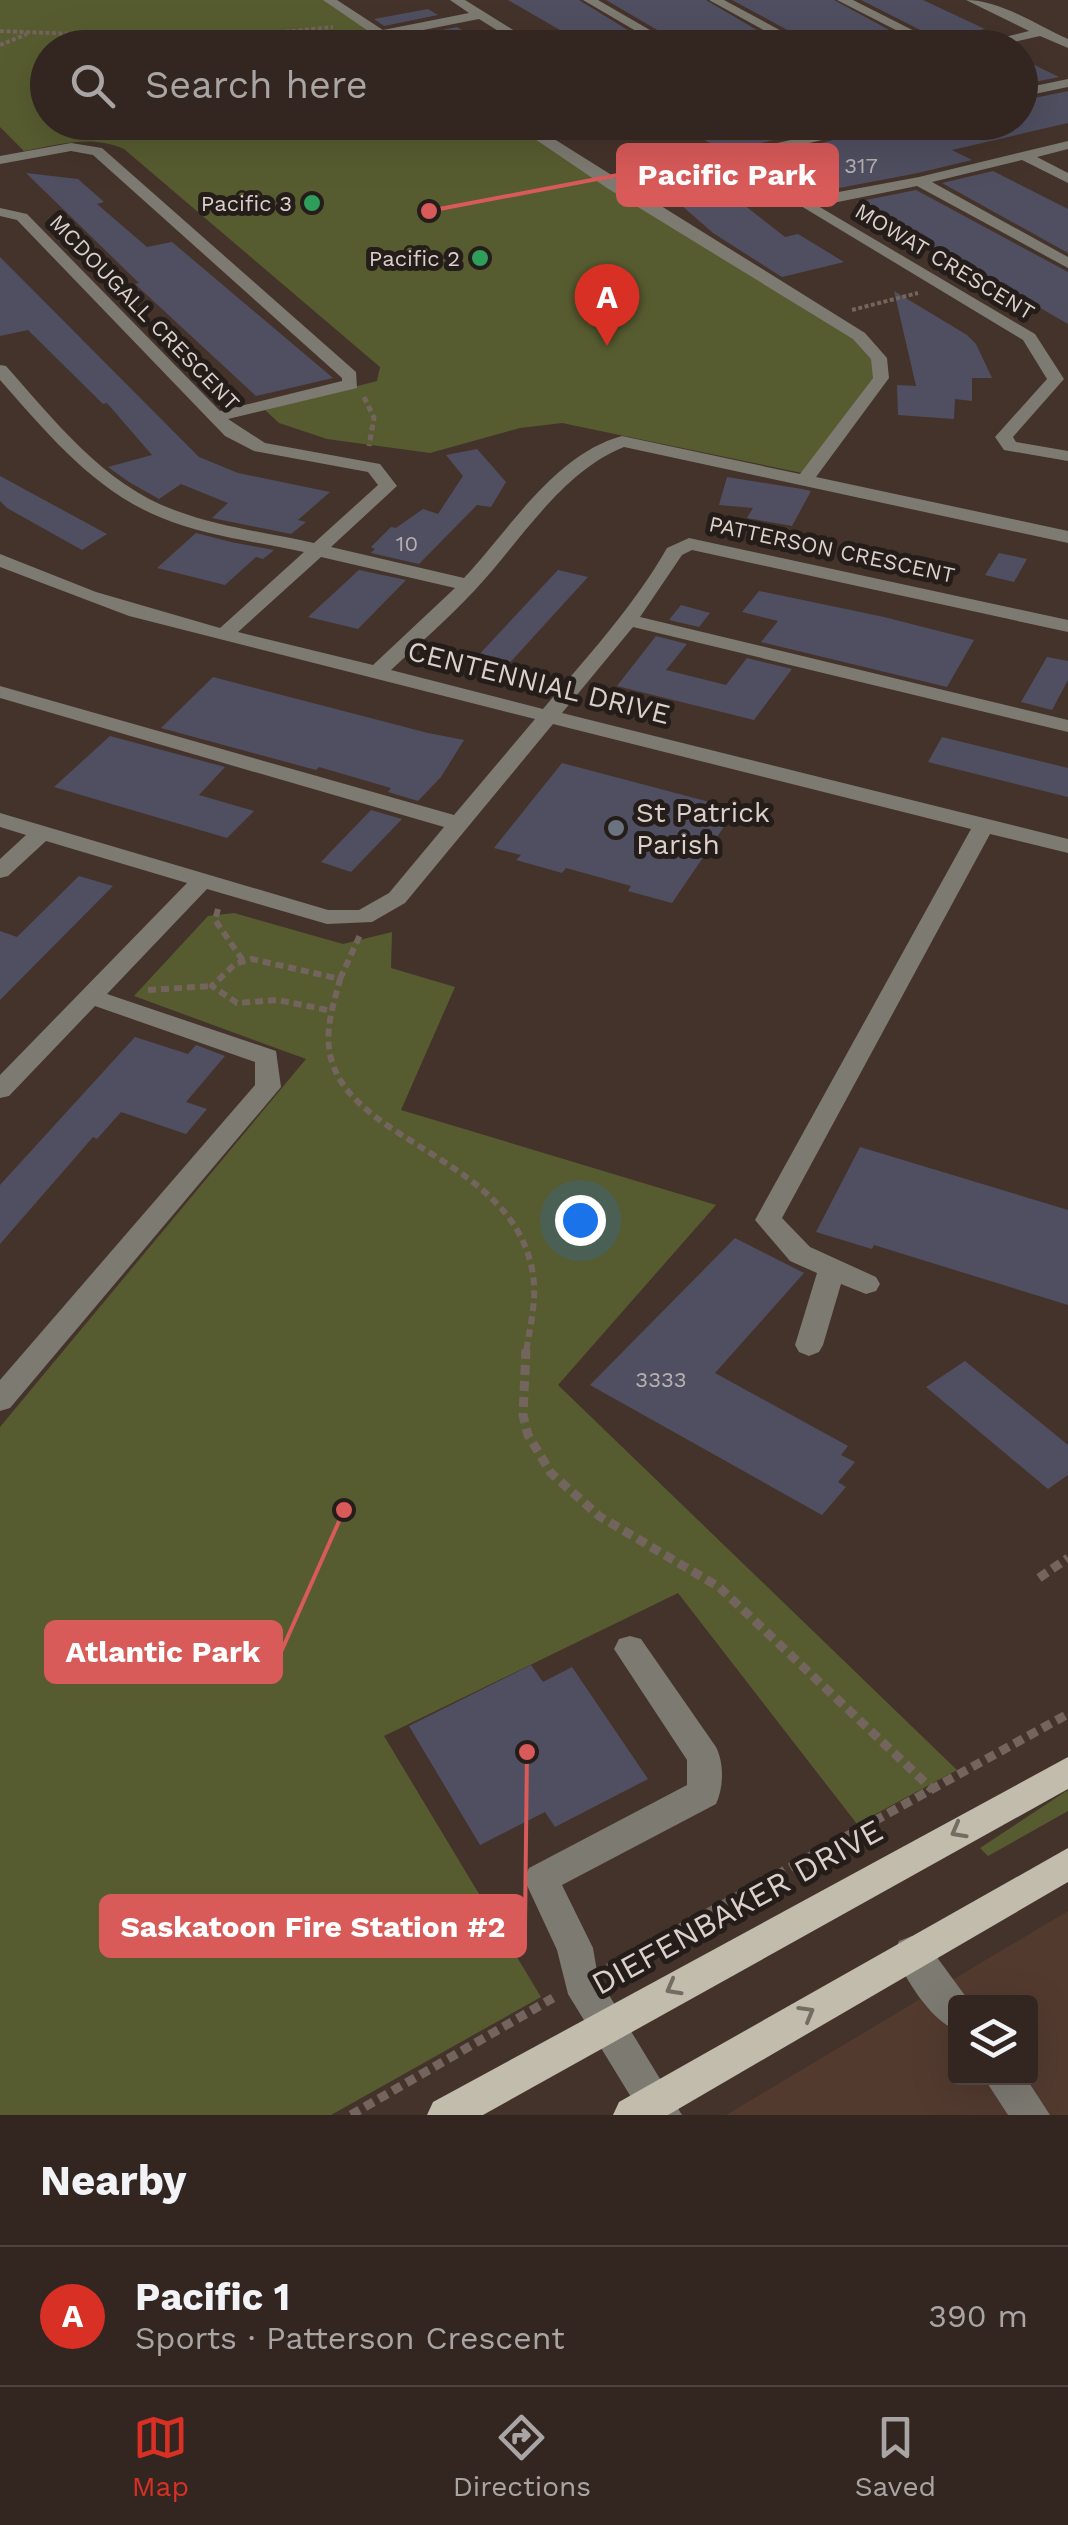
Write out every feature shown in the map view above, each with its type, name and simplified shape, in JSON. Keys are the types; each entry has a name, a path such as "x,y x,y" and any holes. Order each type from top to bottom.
{"main road":[{"name":"DIEFENBAKER DRIVE","path":"446,2115 1060,1774"},
{"path":"650,2111 1068,1864"}],"street":[{"path":"329,0 375,30"},
{"path":"456,0 506,30"},
{"path":"589,0 643,30"},
{"path":"715,0 773,30"},
{"path":"843,0 905,30"},
{"path":"972,0 1037,30"},
{"path":"1000,0 1065,28"},
{"path":"384,30 481,15"},
{"path":"1038,33 1065,28"},
{"path":"1038,31 1068,44"},
{"path":"1038,90 1068,83"},
{"path":"544,140 859,336 880,358 880,378 802,482"},
{"path":"612,185 812,140"},
{"name":"MOWAT CRESCENT","path":"1068,145 918,182 817,200 808,206 1029,337 1056,379 1004,436 1010,446 1068,456"},
{"path":"0,160 70,147 97,151 350,376 351,384 217,417"},
{"path":"1024,156 1068,179"},
{"path":"918,182 1068,263"},
{"name":"MCDOUGALL CRESCENT","path":"0,212 22,217 231,432 260,446 374,468 384,477 388,486 315,548 226,633"},
{"path":"0,370 93,472 136,501 172,516 468,586"},
{"path":"377,672 468,586 555,490 609,444 637,444 1068,536"},
{"name":"PATTERSON CRESCENT","path":"0,820 327,916 364,917 397,898 628,620 668,567 674,552 689,544 1068,626"},
{"name":"CENTENNIAL DRIVE","path":"0,560 73,590 226,633 547,718 1068,846"},
{"path":"628,620 1068,726"},
{"path":"0,692 456,823"},
{"path":"866,1284 800,1254 768,1220 984,825"},
{"path":"0,871 42,832"},
{"path":"0,1090 202,881"},
{"path":"0,1400 268,1088 268,1057 89,996"},
{"path":"809,1346 832,1268"},
{"path":"630,1650 704,1757 704,1792 541,1879 576,1948 582,1982 650,2111"},
{"path":"912,1953 948,2002"},
{"path":"1008,2085 1031,2115"}],"path":[{"path":"0,23 8,32"},
{"path":"293,30 355,30"},
{"path":"0,31 28,34"},
{"path":"0,45 28,34"},
{"path":"827,316 929,290"},
{"path":"350,376 374,418 364,453"},
{"path":"218,909 215,920 244,962"},
{"path":"361,936 326,1010 330,1052 350,1096 366,1112 452,1164 488,1192 507,1216 527,1253 534,1285 520,1392 523,1424 538,1456 569,1492 604,1522 717,1585 934,1790"},
{"path":"143,991 212,986 234,964 252,959 340,979"},
{"path":"212,986 225,1000 243,1006 276,999 326,1010"},
{"path":"1039,1578 1068,1558"},
{"path":"351,2115 582,1982 1068,1714"}],"shaded area":[{"path":"1068,1911 1068,2115 726,2115"}],"green space":[{"path":"0,0 326,0 375,30 30,30 30,140 547,140 868,345 879,370 802,473 562,423 520,428 430,453 327,439 279,423 265,410 377,381 380,367 124,149 87,141 24,151 0,127"},
{"path":"234,913 343,944 392,932 391,968 455,987 401,1110 716,1205 558,1385 957,1770 857,1824 678,1593 384,1736 541,1997 331,2115 0,2115 0,1427 306,1059 134,996 208,916"},
{"path":"1068,1790 1068,1811 988,1856 980,1848"}],"building":[{"path":"508,0 579,0 628,30 560,30"},
{"path":"606,0 706,0 757,30 657,30"},
{"path":"732,0 834,0 889,30 787,30"},
{"path":"861,0 923,0 985,29 920,30"},
{"path":"428,9 438,15 384,26 374,19"},
{"path":"1038,67 1059,77 1038,81"},
{"path":"1068,91 1068,123 1038,130 1038,97"},
{"path":"704,140 773,140 726,151"},
{"path":"833,140 995,140 952,150 972,160 834,189 814,178 792,184 749,162"},
{"path":"993,171 1068,209 1068,253 942,183"},
{"path":"26,173 78,179 104,202 97,204 147,247 172,242 333,378 256,396 135,284 139,283"},
{"path":"703,173 785,237 798,234 844,262 782,277 713,233 656,183"},
{"path":"916,190 1068,272 1068,324 856,202"},
{"path":"0,257 199,457 238,473 330,492 298,520 306,522 291,534 212,518 228,503 181,484 159,499 129,482 108,467 152,455 107,403 103,404 28,330 0,336"},
{"path":"894,291 967,335 976,344 992,378 972,378 972,401 955,399 954,419 898,415 897,385 916,386"},
{"path":"477,449 506,482 491,507 477,505 419,564 371,553 375,549 371,547 391,527 396,528 423,509 438,514 463,476 446,455"},
{"path":"0,476 107,534 82,550 7,508 0,501"},
{"path":"727,477 811,491 792,526 747,518 753,508 719,505"},
{"path":"196,533 274,550 263,559 256,557 225,585 157,568"},
{"path":"999,553 1027,559 1014,582 985,575"},
{"path":"359,570 406,580 358,629 308,617"},
{"path":"558,570 588,577 506,667 475,659"},
{"path":"759,591 974,640 947,687 761,642 778,621 742,612"},
{"path":"681,605 710,613 699,627 669,620"},
{"path":"656,636 687,644 666,670 726,685 747,658 792,669 754,720 617,686"},
{"path":"1047,657 1068,661 1068,680 1052,710 1021,702"},
{"path":"213,677 464,740 441,777 418,801 388,792 391,788 319,767 316,770 161,728"},
{"path":"110,736 225,767 199,795 254,811 227,838 54,787"},
{"path":"942,737 1068,768 1068,797 928,762"},
{"name":"St Patrick Parish","path":"562,763 736,809 672,903 628,891 631,886 566,868 562,873 516,860 521,855 494,848"},
{"path":"371,810 402,819 351,872 321,862"},
{"path":"79,876 113,886 0,1000 0,931 17,937"},
{"path":"135,1037 188,1054 196,1045 225,1056 186,1102 207,1109 186,1134 121,1112 97,1139 93,1137 0,1244 0,1185"},
{"path":"860,1147 1068,1210 1068,1305 874,1245 872,1249 816,1232"},
{"path":"735,1238 804,1273 715,1373 848,1446 841,1455 855,1462 838,1482 846,1487 822,1515 590,1385"},
{"path":"965,1361 1068,1445 1068,1475 1048,1489 926,1387"},
{"path":"531,1665 543,1682 572,1667 648,1779 555,1827 545,1812 480,1845 409,1726"}],"place":[{"name":"Pacific 3","path":"312,203"},
{"name":"Pacific Park","path":"429,211"},
{"name":"Pacific 2","path":"480,258"},
{"name":"Pacific 1","path":"607,346"},
{"name":"St Patrick Parish","path":"616,828"},
{"name":"Atlantic Park","path":"344,1510"},
{"name":"Saskatoon Fire Station #2","path":"527,1752"}]}
